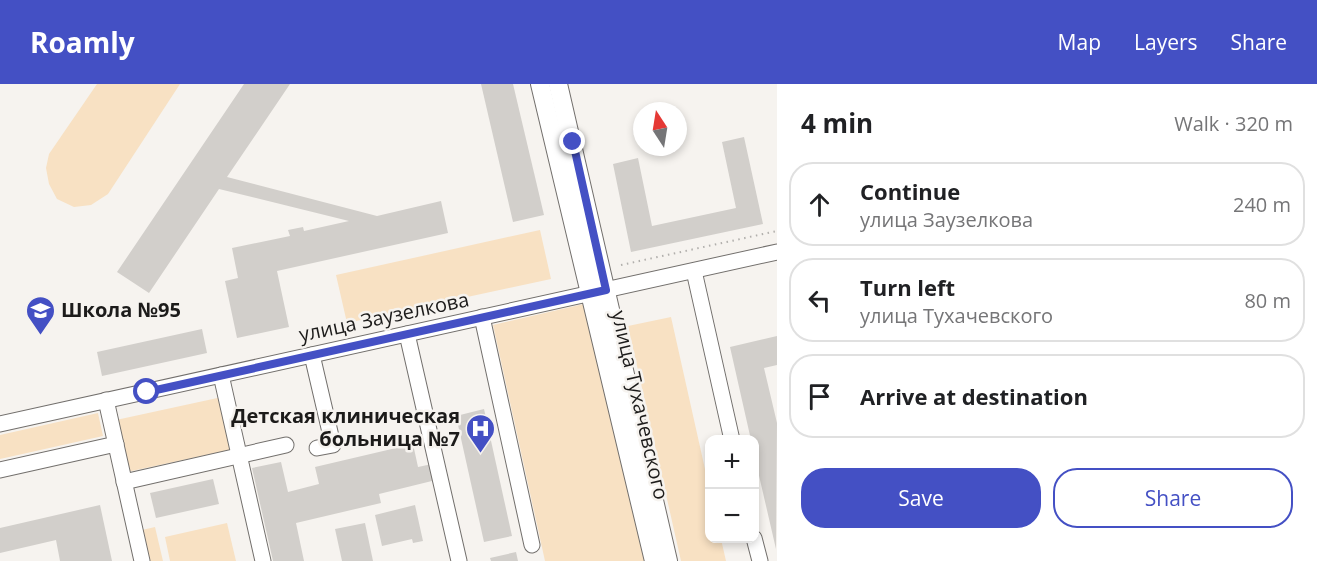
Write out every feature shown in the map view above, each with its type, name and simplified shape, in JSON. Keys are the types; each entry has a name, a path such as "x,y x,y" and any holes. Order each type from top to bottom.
{"main road":[{"name":"улица Тухачевского","path":"540,84 598,291 668,561"},
{"name":"улица Тухачевского","path":"558,84 654,561"}],"street":[{"name":"улица Заузелкова","path":"0,424 777,252"},
{"path":"694,271 731,435"},
{"path":"482,317 532,545"},
{"path":"407,334 459,561"},
{"path":"312,355 333,445 316,448"},
{"path":"221,375 263,561"},
{"path":"106,400 142,561"},
{"path":"0,470 116,444"},
{"path":"124,482 286,445"},
{"path":"755,543 760,561"}],"path":[{"path":"621,265 777,231"}],"shaded area":[{"path":"97,84 180,84 108,194 91,205 74,207 57,199 49,184 46,168 49,154"},
{"path":"540,230 551,279 347,323 336,275"},
{"path":"588,303 645,561 545,561 493,325"},
{"path":"671,317 705,469 705,543 722,543 726,561 681,561 628,326"},
{"path":"222,397 234,449 127,472 116,420"},
{"path":"98,413 103,436 0,459 0,435"},
{"path":"227,523 236,561 170,561 165,537"},
{"path":"155,527 163,561 149,561 142,530"}],"building":[{"path":"244,84 290,84 227,177 377,216 441,201 448,233 277,271 289,327 237,338 225,281 238,278 232,248 290,236 288,230 303,227 304,231 349,221 219,189 149,293 117,272"},
{"path":"481,84 513,84 544,215 513,222"},
{"path":"744,137 763,224 631,252 613,164 638,158 652,226 736,208 722,142"},
{"path":"202,329 207,353 102,376 97,352"},
{"path":"777,336 777,365 764,368 777,423 776,549 759,476 759,435 750,435 730,347"},
{"path":"484,409 512,536 484,542 456,416"},
{"path":"413,444 418,467 432,464 436,480 379,494 381,503 296,523 304,561 273,561 252,468 281,462 288,492 319,484 315,467"},
{"path":"213,479 219,504 156,518 150,493"},
{"path":"100,505 112,561 60,561 56,540 0,553 0,528"},
{"path":"415,505 423,541 413,543 412,539 382,546 375,515"},
{"path":"365,523 373,561 342,561 335,529"},
{"path":"516,552 518,561 491,561 490,558"}],"place":[{"name":"Школа №95","path":"40,336"},
{"name":"Детская клиническая больница №7","path":"481,454"}],"route":[{"path":"147,392 606,290 573,142"}]}
